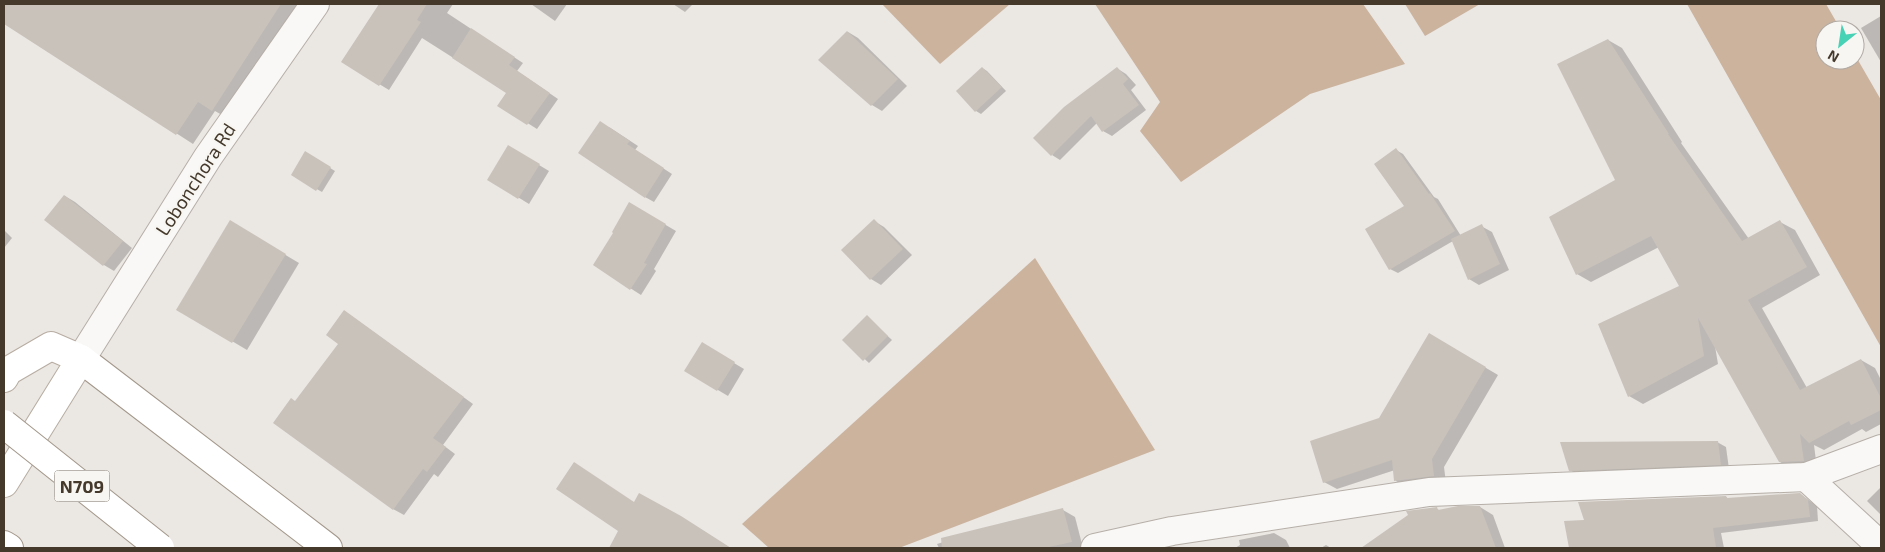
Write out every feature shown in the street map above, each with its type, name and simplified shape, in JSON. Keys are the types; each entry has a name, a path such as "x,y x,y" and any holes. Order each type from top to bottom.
{"main road":[{"path":"4,378 8,371 51,346 81,358 328,548"},
{"path":"4,483 81,358"},
{"name":"N709","path":"4,424 160,548"},
{"path":"4,545 9,548"}],"street":[{"name":"Lobonchora Rd","path":"81,358 208,157 315,4"},
{"path":"1095,548 1172,531 1429,492 1806,477 1881,448"},
{"path":"1806,477 1881,546"}],"shaded area":[{"path":"882,4 1010,4 940,64"},
{"path":"1095,4 1363,4 1405,64 1310,94 1181,182 1140,131 1160,102"},
{"path":"1405,4 1480,4 1425,36"},
{"path":"1687,4 1826,4 1835,20 1815,20 1815,70 1864,70 1881,100 1881,347"},
{"path":"1035,258 1155,450 899,548 769,548 742,524"}],"building":[{"path":"4,4 281,4 212,111 198,102 176,135 4,24"},
{"path":"379,4 427,4 417,20 421,22 379,86 341,62"},
{"path":"471,28 515,57 509,65 550,93 527,125 497,106 506,93 452,58"},
{"path":"847,31 898,79 871,106 818,60"},
{"path":"1608,39 1668,134 1742,241 1780,220 1807,267 1748,300 1800,390 1861,359 1881,398 1881,410 1851,425 1849,421 1809,443 1800,434 1804,461 1779,462 1698,318 1704,356 1628,397 1598,324 1679,286 1651,236 1576,275 1549,217 1615,180 1557,64"},
{"path":"982,67 1002,87 975,112 956,91"},
{"path":"1117,67 1128,79 1123,84 1139,105 1102,132 1091,116 1051,156 1033,138 1064,107"},
{"path":"600,121 630,141 627,144 664,168 645,198 578,153"},
{"path":"508,145 540,164 518,199 487,180"},
{"path":"1396,148 1430,193 1455,231 1389,270 1365,229 1404,206 1374,164"},
{"path":"305,151 331,167 316,191 291,175"},
{"path":"64,195 123,241 103,266 44,220"},
{"path":"629,202 666,224 644,263 647,264 630,290 593,265"},
{"path":"874,219 903,249 870,280 841,250"},
{"path":"230,220 286,254 232,343 176,310"},
{"path":"1482,224 1500,264 1468,280 1451,239"},
{"path":"344,310 464,397 433,438 446,447 427,472 423,469 393,510 273,423 291,398 295,401 338,344 326,335"},
{"path":"867,315 888,336 863,361 842,340"},
{"path":"1429,333 1486,367 1432,459 1434,476 1394,481 1392,460 1323,483 1310,441 1379,418"},
{"path":"702,342 735,362 717,391 684,371"},
{"path":"1718,441 1721,465 1569,471 1560,442"},
{"path":"574,462 634,502 639,493 681,516 731,548 609,548 618,531 556,489"},
{"path":"1800,493 1808,500 1810,517 1713,528 1716,548 1569,548 1564,521 1584,520 1578,502 1726,496 1727,498"},
{"path":"1458,506 1480,506 1496,548 1361,548 1408,515 1406,511 1437,507 1438,510"},
{"path":"1063,508 1072,542 1044,548 942,548 941,538"}]}
